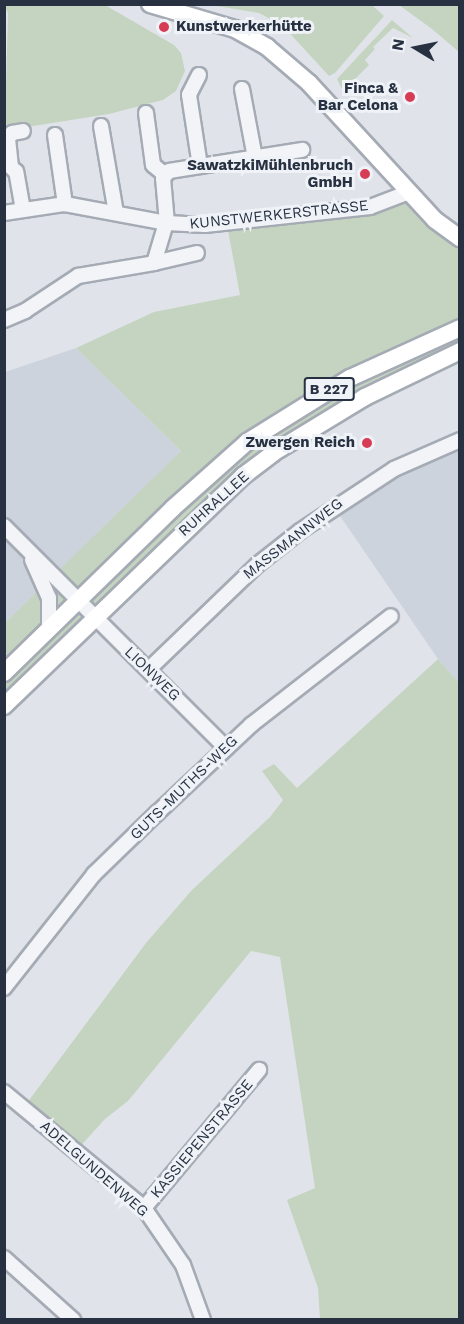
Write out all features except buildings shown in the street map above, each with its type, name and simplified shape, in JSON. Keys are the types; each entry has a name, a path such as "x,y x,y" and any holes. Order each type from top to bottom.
{"main road":[{"path":"150,4 235,29 267,47 319,92 435,220 459,238"},
{"path":"409,192 459,225"},
{"name":"RUHRALLEE","path":"4,673 247,442 350,378 459,328"},
{"name":"RUHRALLEE","path":"4,706 215,500 273,453 389,383 459,351"}],"street":[{"path":"199,75 189,95 200,166"},
{"path":"242,89 255,158"},
{"path":"146,113 153,165 164,174 166,223 154,263"},
{"path":"102,126 116,213"},
{"path":"23,131 12,133 8,138 10,167 16,172 23,210"},
{"path":"55,135 65,204"},
{"path":"164,174 302,150"},
{"name":"KUNSTWERKERSTRASSE","path":"4,213 65,204 166,223 223,224 370,207 409,192"},
{"path":"4,320 25,312 78,276 197,253"},
{"name":"MASSMANNWEG","path":"149,669 257,565 300,531 394,469 459,440"},
{"path":"4,526 79,600"},
{"path":"29,553 49,598 49,629"},
{"name":"LIONWEG","path":"79,600 226,748"},
{"name":"GUTS-MUTHS-WEG","path":"4,988 94,874 226,748 391,616"},
{"name":"KASSIEPENSTRASSE","path":"144,1208 259,1070"},
{"name":"ADELGUNDENWEG","path":"4,1092 144,1208 183,1265 203,1320"},
{"path":"4,1258 73,1320"}],"shaded area":[{"path":"76,348 181,451 153,483 5,623 5,372"},
{"path":"459,448 459,683 438,659 338,513 399,474"}],"green space":[{"path":"4,5 105,5 174,45 181,53 185,71 176,91 163,100 109,114 33,126 5,124 8,13"},
{"path":"211,5 372,5 384,16 335,73 329,76 283,26 259,13"},
{"path":"399,5 459,5 459,52 432,29"},
{"path":"392,20 413,38 393,28 373,47 375,49 365,60 369,65 343,91 337,79"},
{"path":"409,193 437,228 459,246 459,327 296,409 459,329 459,351 273,452 5,705 5,623 181,451 76,348 154,312 240,295 227,225 262,222"},
{"path":"438,659 460,684 459,1319 320,1319 318,1288 287,1200 315,1188 280,957 251,951 128,1101 105,1119 76,1151 24,1107 146,943 191,891 270,817 283,800 262,771 274,764 297,788"}],"place":[{"name":"Kunstwerkerhütte","path":"164,27"},
{"name":"Finca & Bar Celona","path":"410,97"},
{"name":"SawatzkiMühlenbruch GmbH","path":"365,174"},
{"name":"Zwergen Reich","path":"367,443"}]}
